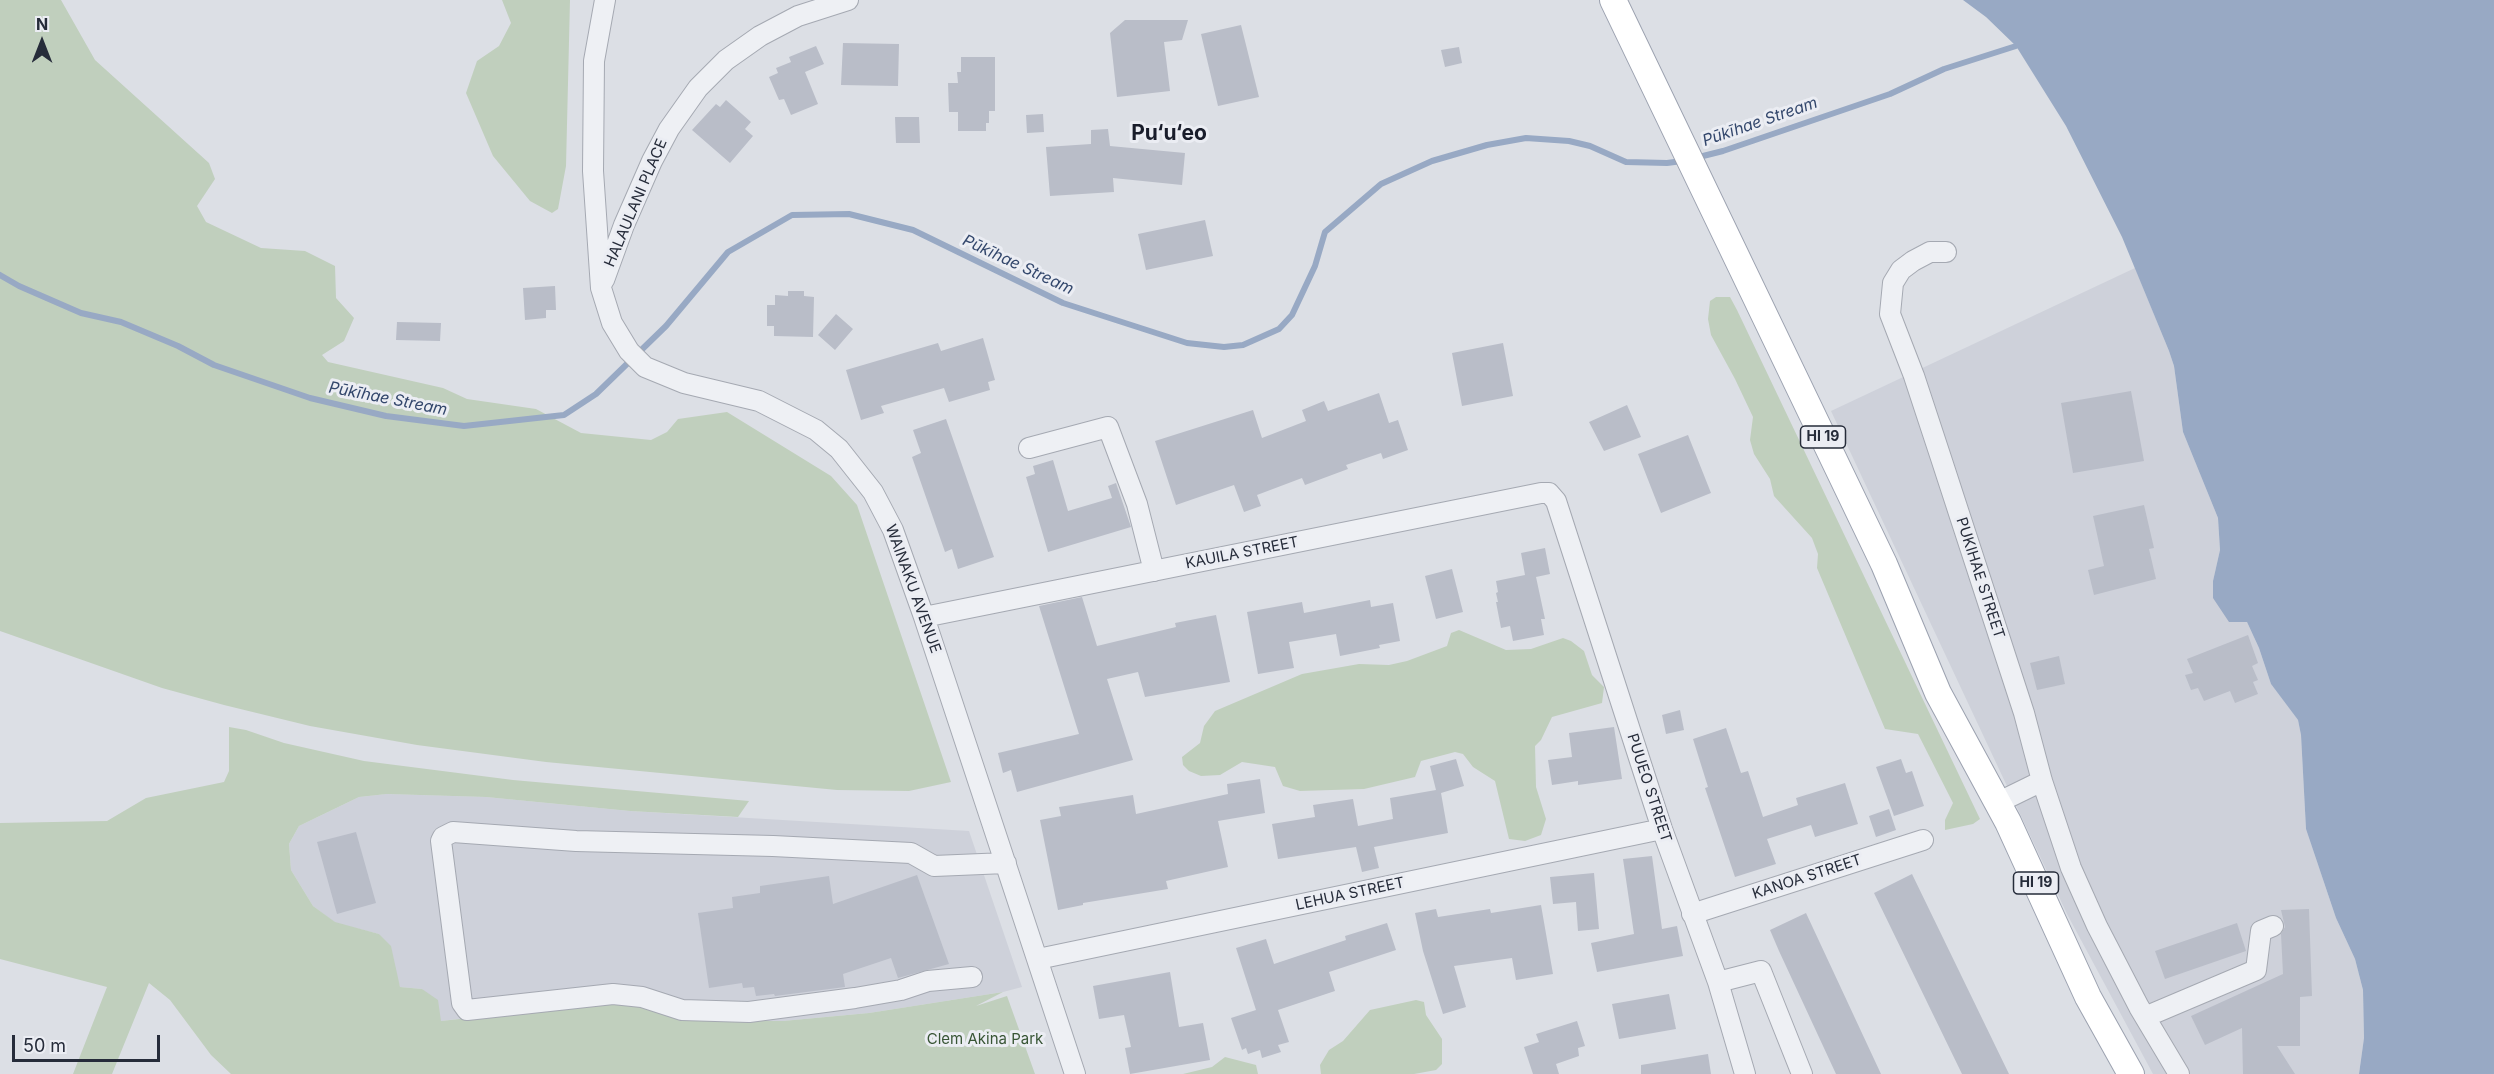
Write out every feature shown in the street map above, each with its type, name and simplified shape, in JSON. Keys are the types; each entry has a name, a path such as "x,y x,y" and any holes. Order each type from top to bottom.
{"main road":[{"name":"HI 19","path":"1613,0 1884,564 1938,693 1997,803 2088,998 2132,1074"}],"street":[{"name":"WAINAKU AVENUE","path":"605,0 594,61 593,171 601,288 612,323 628,351 645,367 684,383 759,401 816,430 839,449 873,492 893,530 924,617 1075,1074"},
{"name":"HALAULANI PLACE","path":"601,288 624,225 652,161 669,129 698,88 726,60 760,36 798,16 848,0"},
{"name":"PUKIHAE STREET","path":"1946,252 1930,252 1912,261 1901,270 1893,283 1890,314 1914,376 2024,713 2042,781 2072,868 2088,907 2145,1017 2179,1074"},
{"path":"1029,448 1108,427 1137,504 1154,571"},
{"name":"KAUILA STREET","path":"924,617 1541,493 1549,494 1556,501"},
{"name":"PUUEO STREET","path":"1556,501 1662,829 1718,982 1744,1074"},
{"path":"1997,803 2042,781"},
{"name":"LEHUA STREET","path":"1038,959 1662,829"},
{"path":"972,977 928,981 901,990 758,1011 682,1010 642,997 613,994 467,1010 462,1003 441,841 443,837 453,832 576,841 773,846 911,853 934,866 1006,863"},
{"name":"KANOA STREET","path":"1692,914 1923,840"},
{"path":"2145,1017 2256,970 2261,931 2273,926"},
{"path":"1718,982 1761,971 1802,1074"}],"shaded area":[{"path":"2135,268 2174,366 2183,432 2218,518 2220,550 2213,581 2247,622 2259,648 2271,684 2298,720 2301,735 2306,829 2336,918 2355,959 2363,990 2364,1038 2359,1074 2153,1074 2067,914 1831,411"},
{"path":"387,794 486,797 630,811 969,831 1022,987 869,1013 783,1021 681,1021 645,1004 560,1007 441,1021 422,989 400,987 379,934 335,923 313,906 291,870 289,844 299,826 359,797"}],"green space":[{"path":"0,0 61,0 95,60 209,163 215,179 197,206 206,222 261,248 305,251 335,266 336,298 354,318 344,341 322,355 328,362 443,388 467,399 536,409 581,433 651,440 667,432 678,419 727,412 831,476 857,505 951,782 909,791 837,790 546,762 417,745 310,726 224,705 162,688 0,631"},
{"path":"502,0 570,0 566,166 558,209 552,213 530,201 493,156 466,93 477,61 499,46 511,23"},
{"path":"1716,297 1730,297 1737,310 1980,819 1973,824 1945,830 1945,820 1953,803 1918,734 1885,729 1817,568 1818,554 1812,538 1774,496 1770,479 1754,454 1750,440 1753,417 1711,335 1708,319 1710,301"},
{"path":"1459,630 1506,650 1531,649 1563,638 1571,641 1584,651 1592,675 1604,687 1602,703 1552,717 1541,740 1535,746 1536,787 1546,819 1541,835 1525,841 1509,839 1495,781 1473,767 1463,754 1455,752 1421,761 1415,777 1364,789 1300,791 1283,786 1275,767 1242,762 1220,775 1201,776 1189,771 1183,765 1182,757 1200,743 1204,726 1215,711 1302,674 1359,664 1389,665 1407,661 1447,646 1451,633"},
{"name":"Clem Akina Park","path":"229,727 246,730 284,743 364,761 513,780 749,801 738,817 630,811 486,797 387,794 359,797 299,826 289,844 291,870 313,906 335,922 379,934 391,946 400,987 422,989 438,1000 441,1021 625,1001 645,1004 681,1021 783,1021 869,1013 1003,992 976,1006 1007,996 1035,1074 231,1074 211,1055 170,1000 149,983 112,1074 73,1074 107,987 0,959 0,823 107,821 146,798 224,782 229,771"},
{"path":"1416,1000 1424,1002 1426,1015 1442,1039 1442,1064 1436,1070 1414,1074 1321,1074 1320,1065 1329,1050 1343,1041 1370,1010"},
{"path":"1225,1057 1256,1065 1258,1074 1183,1074 1212,1067"}],"water":[{"path":"1963,0 2494,0 2494,1074 2359,1074 2364,1038 2363,990 2355,959 2336,918 2306,829 2301,735 2298,720 2271,684 2259,648 2247,622 2229,622 2213,598 2213,581 2220,550 2218,518 2183,432 2174,366 2169,351 2122,237 2066,126 2016,46 1986,17"}],"building":[{"path":"1125,20 1188,20 1182,40 1164,42 1170,91 1117,97 1110,33"},
{"path":"1241,25 1259,97 1218,106 1201,34"},
{"path":"843,43 899,44 898,86 841,85"},
{"path":"816,46 824,64 805,72 818,104 791,115 784,99 779,100 769,77 778,73 776,68 791,62 789,57"},
{"path":"1459,47 1462,63 1445,67 1441,50"},
{"path":"961,57 995,57 995,111 989,111 986,131 958,131 958,112 949,112 948,83 958,83 957,72 961,72"},
{"path":"726,100 751,122 745,129 753,136 730,163 692,130 716,104 720,107"},
{"path":"1043,114 1044,132 1027,133 1026,115"},
{"path":"895,117 919,117 920,143 896,143"},
{"path":"1108,129 1110,146 1185,153 1182,185 1113,178 1114,192 1050,196 1046,147 1091,144 1091,130"},
{"path":"1205,220 1213,256 1146,270 1138,234"},
{"path":"555,286 556,310 546,310 546,318 525,320 523,288"},
{"path":"788,291 804,291 804,296 814,297 813,337 774,336 774,326 767,326 767,305 775,305 775,295 788,296"},
{"path":"836,314 853,329 835,350 818,335"},
{"path":"397,322 441,323 440,341 396,340"},
{"path":"983,338 995,380 988,382 990,390 949,402 944,388 881,406 884,413 861,420 846,370 938,343 941,351"},
{"path":"1503,343 1513,396 1462,406 1452,353"},
{"path":"2131,391 2144,461 2073,473 2061,403"},
{"path":"1379,393 1389,423 1398,420 1408,450 1383,459 1381,453 1346,465 1348,469 1305,485 1302,478 1257,495 1261,506 1244,512 1234,485 1176,505 1155,441 1253,410 1262,438 1306,421 1302,410 1324,401 1328,411"},
{"path":"1627,405 1641,437 1604,451 1589,422"},
{"path":"946,419 994,557 958,569 952,549 945,552 912,457 921,453 913,430"},
{"path":"1688,435 1711,493 1661,513 1638,454"},
{"path":"1053,460 1068,511 1112,498 1108,486 1116,483 1131,527 1048,552 1026,477 1035,474 1033,466"},
{"path":"2144,505 2154,548 2149,549 2156,579 2094,595 2088,570 2104,566 2093,516"},
{"path":"1545,548 1550,574 1536,577 1545,619 1541,619 1544,635 1513,641 1510,626 1501,628 1496,602 1498,602 1496,593 1498,592 1496,581 1525,575 1521,553"},
{"path":"1452,569 1463,612 1436,619 1425,576"},
{"path":"1082,597 1097,646 1176,627 1175,623 1216,615 1230,682 1145,697 1138,672 1107,679 1133,760 1017,792 1011,770 1003,773 998,753 1079,734 1039,606"},
{"path":"1370,600 1371,607 1393,603 1400,641 1379,645 1380,648 1340,656 1336,634 1289,642 1294,668 1258,674 1247,612 1302,602 1304,613"},
{"path":"2248,635 2258,663 2252,666 2258,680 2253,682 2258,694 2235,703 2230,691 2204,701 2198,688 2191,690 2185,675 2193,673 2187,659"},
{"path":"2059,656 2065,684 2037,690 2030,663"},
{"path":"1680,710 1684,730 1666,734 1662,715"},
{"path":"1614,727 1622,779 1578,785 1578,781 1552,785 1548,760 1572,757 1569,733"},
{"path":"1726,728 1741,773 1748,771 1763,817 1798,805 1796,798 1845,783 1858,824 1815,837 1811,825 1767,839 1776,864 1735,877 1705,788 1708,787 1693,739"},
{"path":"1456,759 1464,786 1441,793 1448,833 1374,847 1379,868 1362,872 1356,847 1278,859 1272,824 1315,817 1313,805 1353,799 1358,826 1393,819 1390,798 1436,790 1430,766"},
{"path":"1901,759 1906,773 1912,771 1924,806 1894,816 1876,767"},
{"path":"1260,779 1265,813 1218,821 1228,867 1166,881 1168,889 1083,903 1083,905 1058,910 1040,820 1061,816 1059,807 1133,795 1136,814 1228,794 1227,784"},
{"path":"1889,809 1896,830 1876,837 1869,816"},
{"path":"356,832 376,903 337,914 317,842"},
{"path":"1652,856 1662,929 1677,926 1683,956 1597,972 1591,943 1634,934 1623,859"},
{"path":"1594,873 1599,929 1578,931 1576,902 1553,904 1550,877"},
{"path":"1912,874 2009,1074 1962,1074 1874,893"},
{"path":"917,875 949,964 898,978 891,958 843,974 845,987 775,996 774,994 756,996 754,987 743,988 742,983 709,988 698,913 733,908 732,897 760,893 760,886 829,876 833,904"},
{"path":"1541,905 1553,974 1516,980 1512,958 1454,966 1466,1007 1443,1014 1423,951 1415,913 1436,909 1438,917 1490,909 1491,913"},
{"path":"2309,909 2312,996 2300,997 2300,1046 2277,1046 2295,1074 2243,1074 2242,1028 2205,1045 2191,1016 2283,974 2281,934 2285,927 2281,910"},
{"path":"1806,913 1881,1074 1836,1074 1770,930"},
{"path":"1387,923 1396,950 1329,972 1335,991 1278,1010 1289,1042 1278,1045 1281,1052 1262,1058 1260,1050 1248,1054 1246,1048 1242,1050 1231,1018 1256,1010 1236,948 1266,939 1274,964 1346,940 1345,936"},
{"path":"2237,923 2246,951 2165,979 2155,951"},
{"path":"1170,972 1179,1027 1203,1023 1210,1060 1130,1074 1125,1048 1131,1047 1124,1015 1099,1019 1093,986"},
{"path":"1669,994 1676,1029 1619,1039 1612,1004"},
{"path":"1577,1021 1585,1046 1578,1048 1579,1056 1556,1064 1559,1074 1533,1074 1524,1047 1539,1042 1536,1034"},
{"path":"1708,1054 1711,1074 1641,1074 1641,1065"}],"waterway":[{"name":"Pūkīhae Stream","path":"1695,158 1723,151 1890,94 1944,69 2016,46"},
{"name":"Pūkīhae Stream","path":"0,275 19,286 81,313 121,322 178,346 214,365 310,398 386,416 464,426 564,415 596,394 666,326 728,252 792,215 849,214 913,230 1063,303 1187,343 1224,347 1243,345 1279,329 1292,315 1315,266 1325,232 1381,184 1432,161 1487,145 1526,138 1569,141 1590,146 1626,162 1682,161"}],"district":[{"name":"Pu‘u‘eo","path":"1169,134"}]}
